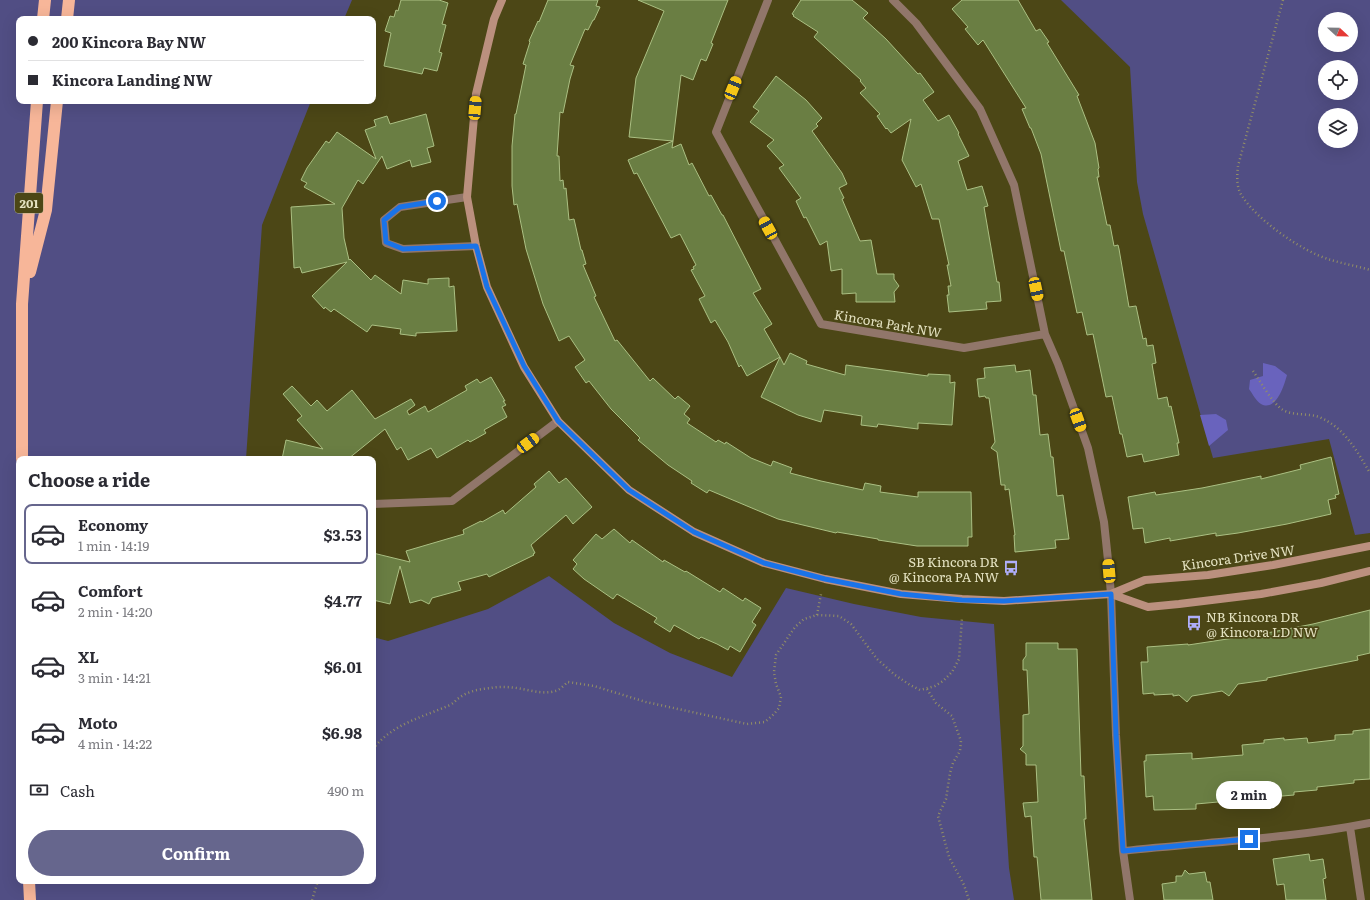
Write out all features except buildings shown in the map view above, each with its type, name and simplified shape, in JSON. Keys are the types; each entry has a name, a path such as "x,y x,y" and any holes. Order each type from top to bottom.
{"highway":[{"path":"43,16 45,0"},
{"path":"66,16 69,0"},
{"name":"201","path":"22,456 22,304 37,104"},
{"path":"22,304 46,210 58,104"},
{"path":"29,884 30,900"}],"street":[{"name":"Kincora Drive NW","path":"502,0 494,19 476,94 467,196 476,246 487,287 524,366 558,421 629,490 694,532 764,563 825,579 901,594 955,599 1004,601 1111,594 1145,580 1208,575 1273,565 1370,546"},
{"name":"Kincora Park NW","path":"768,0 716,132 821,324 964,348 1046,334"},
{"path":"893,0 916,24 980,109 1014,185 1046,334 1088,448 1104,522 1111,594 1116,735 1123,851 1130,900"},
{"path":"467,196 400,207 384,220 386,242 403,249 476,246"},
{"path":"376,504 452,500 558,421"},
{"name":"Kincora Drive NW","path":"1111,594 1148,606 1179,604 1261,594 1321,583 1370,571"},
{"path":"1123,851 1264,837 1350,827 1370,823"},
{"path":"1350,827 1361,900"}],"path":[{"path":"1284,0 1238,166 1237,182 1242,195 1258,214 1277,231 1302,247 1330,260 1370,270"},
{"path":"1253,371 1270,396 1282,410 1295,414 1318,417 1338,428 1354,446 1370,473"},
{"path":"817,615 821,594"},
{"path":"376,744 395,730 417,717 434,712 455,702 472,691 493,687 549,692 559,690 568,682 594,686 646,702 747,724 765,722 779,708 781,697 776,684 774,672 776,655 795,627 804,619 817,615 839,616 851,624 877,659 895,675 920,690 927,689 944,681 960,659 962,618"},
{"path":"927,689 936,703 952,716 961,741 960,751 953,763 946,799 938,816 949,856 964,885 969,900"},
{"path":"312,900 317,884"}],"shaded area":[{"path":"0,0 352,0 345,16 16,16 16,104 310,104 262,225 246,456 16,456 16,884 376,884 376,638 388,641 488,609 549,576 614,623 670,653 732,677 786,588 854,604 921,617 994,624 1009,868 1014,900 0,900"},
{"path":"1061,0 1370,0 1370,533 1355,535 1329,439 1213,458 1143,214 1137,182 1130,67"},
{"path":"1263,363 1275,366 1287,375 1278,397 1271,404 1266,406 1259,403 1249,389 1250,380 1263,376"},
{"path":"1216,414 1226,420 1228,430 1209,446 1200,415"}],"place":[{"name":"SB Kincora DR @ Kincora PA NW","path":"1011,568"},
{"name":"NB Kincora DR @ Kincora LD NW","path":"1194,623"}],"route":[{"path":"437,201 400,207 384,220 386,242 403,249 476,246 487,287 524,366 558,421 629,490 694,532 764,563 825,579 901,594 962,600 1004,601 1111,594 1116,735 1123,851 1249,839"}]}
